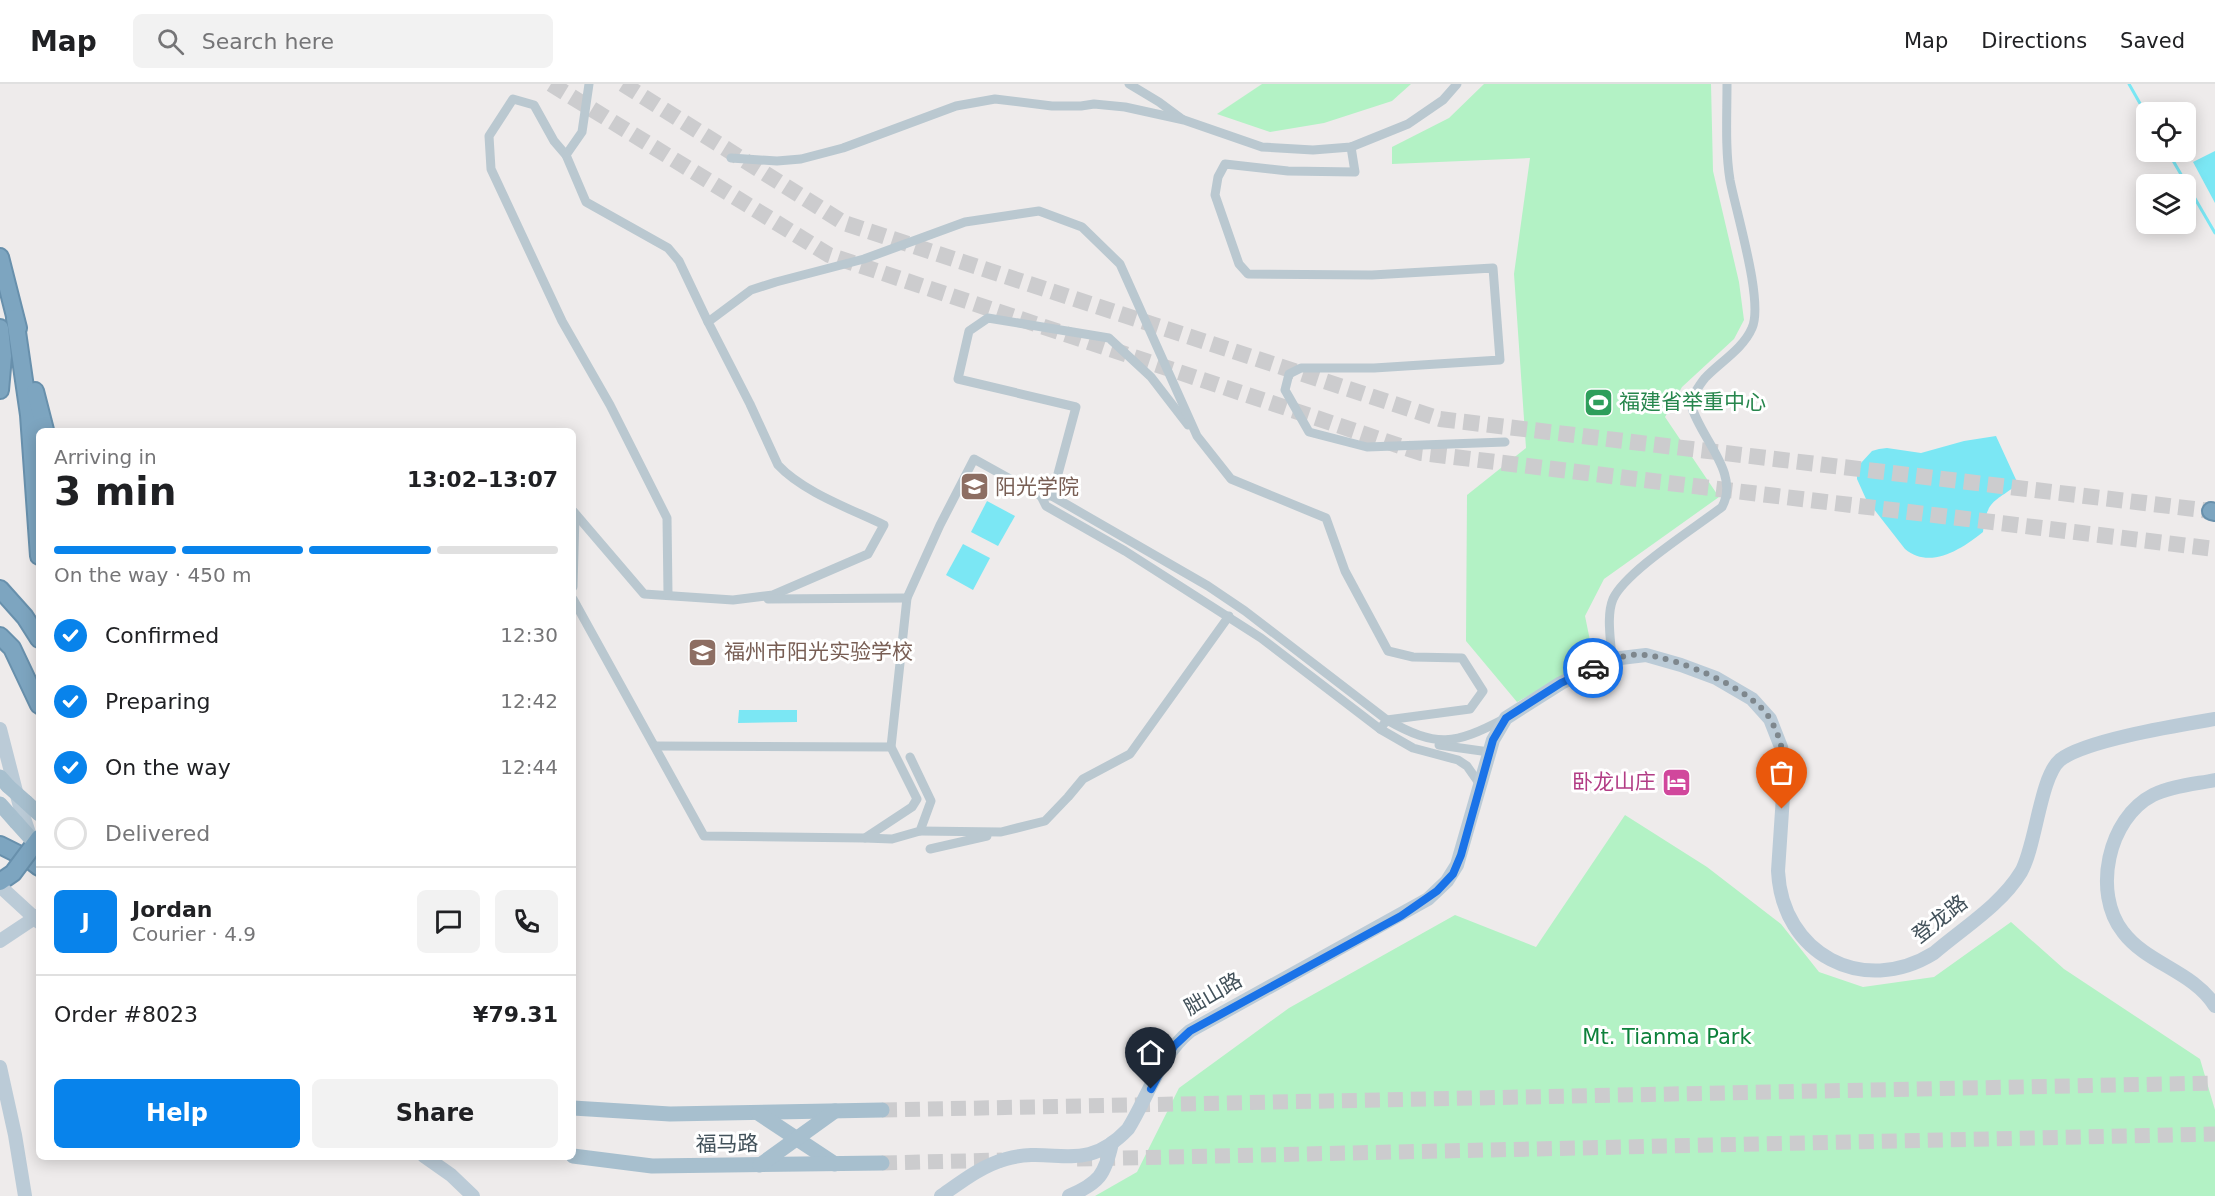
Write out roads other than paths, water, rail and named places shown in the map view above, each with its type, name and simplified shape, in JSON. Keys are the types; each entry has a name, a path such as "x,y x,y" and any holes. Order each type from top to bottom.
{"highway":[{"path":"0,256 44,428"},
{"path":"15,318 29,416 36,514"},
{"path":"0,328 3,356 0,390"},
{"path":"0,589 25,617 36,634"},
{"path":"0,636 12,648 36,699"},
{"path":"3,884 36,843"},
{"path":"0,845 36,863"}],"main road":[{"path":"4,781 36,811"},
{"path":"0,804 36,841"},
{"name":"福马路","path":"576,1108 670,1114 882,1110"},
{"path":"760,1165 835,1111"},
{"path":"835,1111 824,1123 820,1137 824,1151 835,1164"},
{"path":"759,1113 835,1164"},
{"path":"759,1113 771,1124 777,1138 771,1153 760,1165"},
{"name":"福马路","path":"576,1156 652,1166 882,1163"}],"street":[{"path":"566,155 582,132 589,84"},
{"path":"1130,84 1184,120"},
{"path":"731,158 777,161 801,159 843,148 956,106 995,99 1052,106 1094,104 1125,106 1184,120 1262,147 1313,150 1351,147 1408,124 1443,100 1457,84"},
{"path":"1612,659 1610,623 1612,600 1627,579 1722,507 1728,496 1727,478 1694,417 1690,401 1704,380 1744,341 1753,327 1755,308 1751,273 1730,180 1727,155 1727,84"},
{"path":"668,594 667,518 610,405 562,321 491,169 489,136 513,99 534,105 554,141 566,155 586,202 668,248 679,261 778,465 806,486 885,525 868,554 772,595 733,600"},
{"path":"1351,147 1355,172 1288,171 1225,164 1218,177 1215,195 1239,264 1248,274 1372,275 1493,268 1500,360 1374,368 1301,368 1289,374 1285,390 1308,432 1367,447 1505,442"},
{"path":"708,322 751,290 864,259 965,222 1039,211 1082,227 1120,264 1197,436"},
{"path":"1052,496 1076,407 958,379 969,331 988,318 1109,338 1151,376 1231,479 1326,518 1345,571 1388,651 1413,657 1462,658 1483,691 1470,709 1387,720 1380,729"},
{"path":"865,838 912,807 917,799 891,747 907,598 940,525 974,459 1041,496 1052,496 1199,580 1245,611 1387,720 1439,747 1467,766 1481,786"},
{"path":"1041,496 1046,506 1229,616 1380,729 1413,748 1439,747 1490,752"},
{"path":"576,515 644,594 733,600 907,598"},
{"path":"1194,593 1199,580"},
{"path":"576,604 704,836 892,839 920,831 1001,832"},
{"path":"930,849 1045,821 1083,778 1130,754 1229,616"},
{"path":"1286,657 1293,648"},
{"name":"登龙路","path":"1481,786 1493,740 1506,718 1561,683 1612,659 1646,655 1716,678 1752,699 1766,712 1778,736 1785,766 1779,884 1785,906 1799,932 1820,953 1843,966 1867,970 1898,969 1934,953 2001,897 2014,881 2026,861 2042,801 2053,770 2059,761 2080,750 2113,740 2215,719"},
{"path":"1439,747 1506,718"},
{"path":"0,729 19,803 36,856"},
{"path":"654,746 891,747"},
{"path":"909,757 931,801 920,831"},
{"path":"2215,780 2164,791 2152,796 2132,811 2110,850 2106,880 2114,916 2122,931 2133,942 2188,979 2215,1006"},
{"name":"胐山路","path":"941,1196 977,1172 1007,1158 1088,1155 1112,1143 1128,1129 1168,1056 1181,1038 1190,1031 1408,912 1437,891 1453,874 1457,865 1481,786"},
{"path":"3,884 36,919"},
{"path":"0,941 36,917"},
{"path":"0,1067 25,1196"},
{"path":"1069,1196 1099,1179 1108,1160 1112,1143"},
{"path":"430,1160 451,1175 473,1196"}],"water":[{"path":"2215,151 2215,203 2193,162"},
{"path":"1996,436 2018,484 1990,507 1983,532 1946,555 1925,558 1905,549 1866,499 1857,479 1857,471 1861,463 1872,451 1887,448 1921,453 1964,441"},
{"path":"987,501 1015,516 998,546 971,532"},
{"path":"963,544 990,558 973,590 946,575"},
{"path":"739,710 797,710 797,722 738,723"}],"waterway":[{"path":"2129,84 2139,102"},
{"path":"2174,162 2215,233"}],"tunnel":[{"path":"551,84 829,255 1421,453 2215,549"},
{"path":"623,84 844,223 1440,419 2211,511"},
{"path":"882,1110 2215,1083"},
{"path":"1077,1159 2215,1134"},
{"path":"882,1163 1002,1160"}],"place":[{"name":"福建省举重中心","path":"1598,402"},
{"name":"阳光学院","path":"974,487"},
{"name":"福州市阳光实验学校","path":"703,652"},
{"name":"卧龙山庄","path":"1677,782"}],"park label":[{"name":"Mt. Tianma Park","path":"1667,1037"}]}
